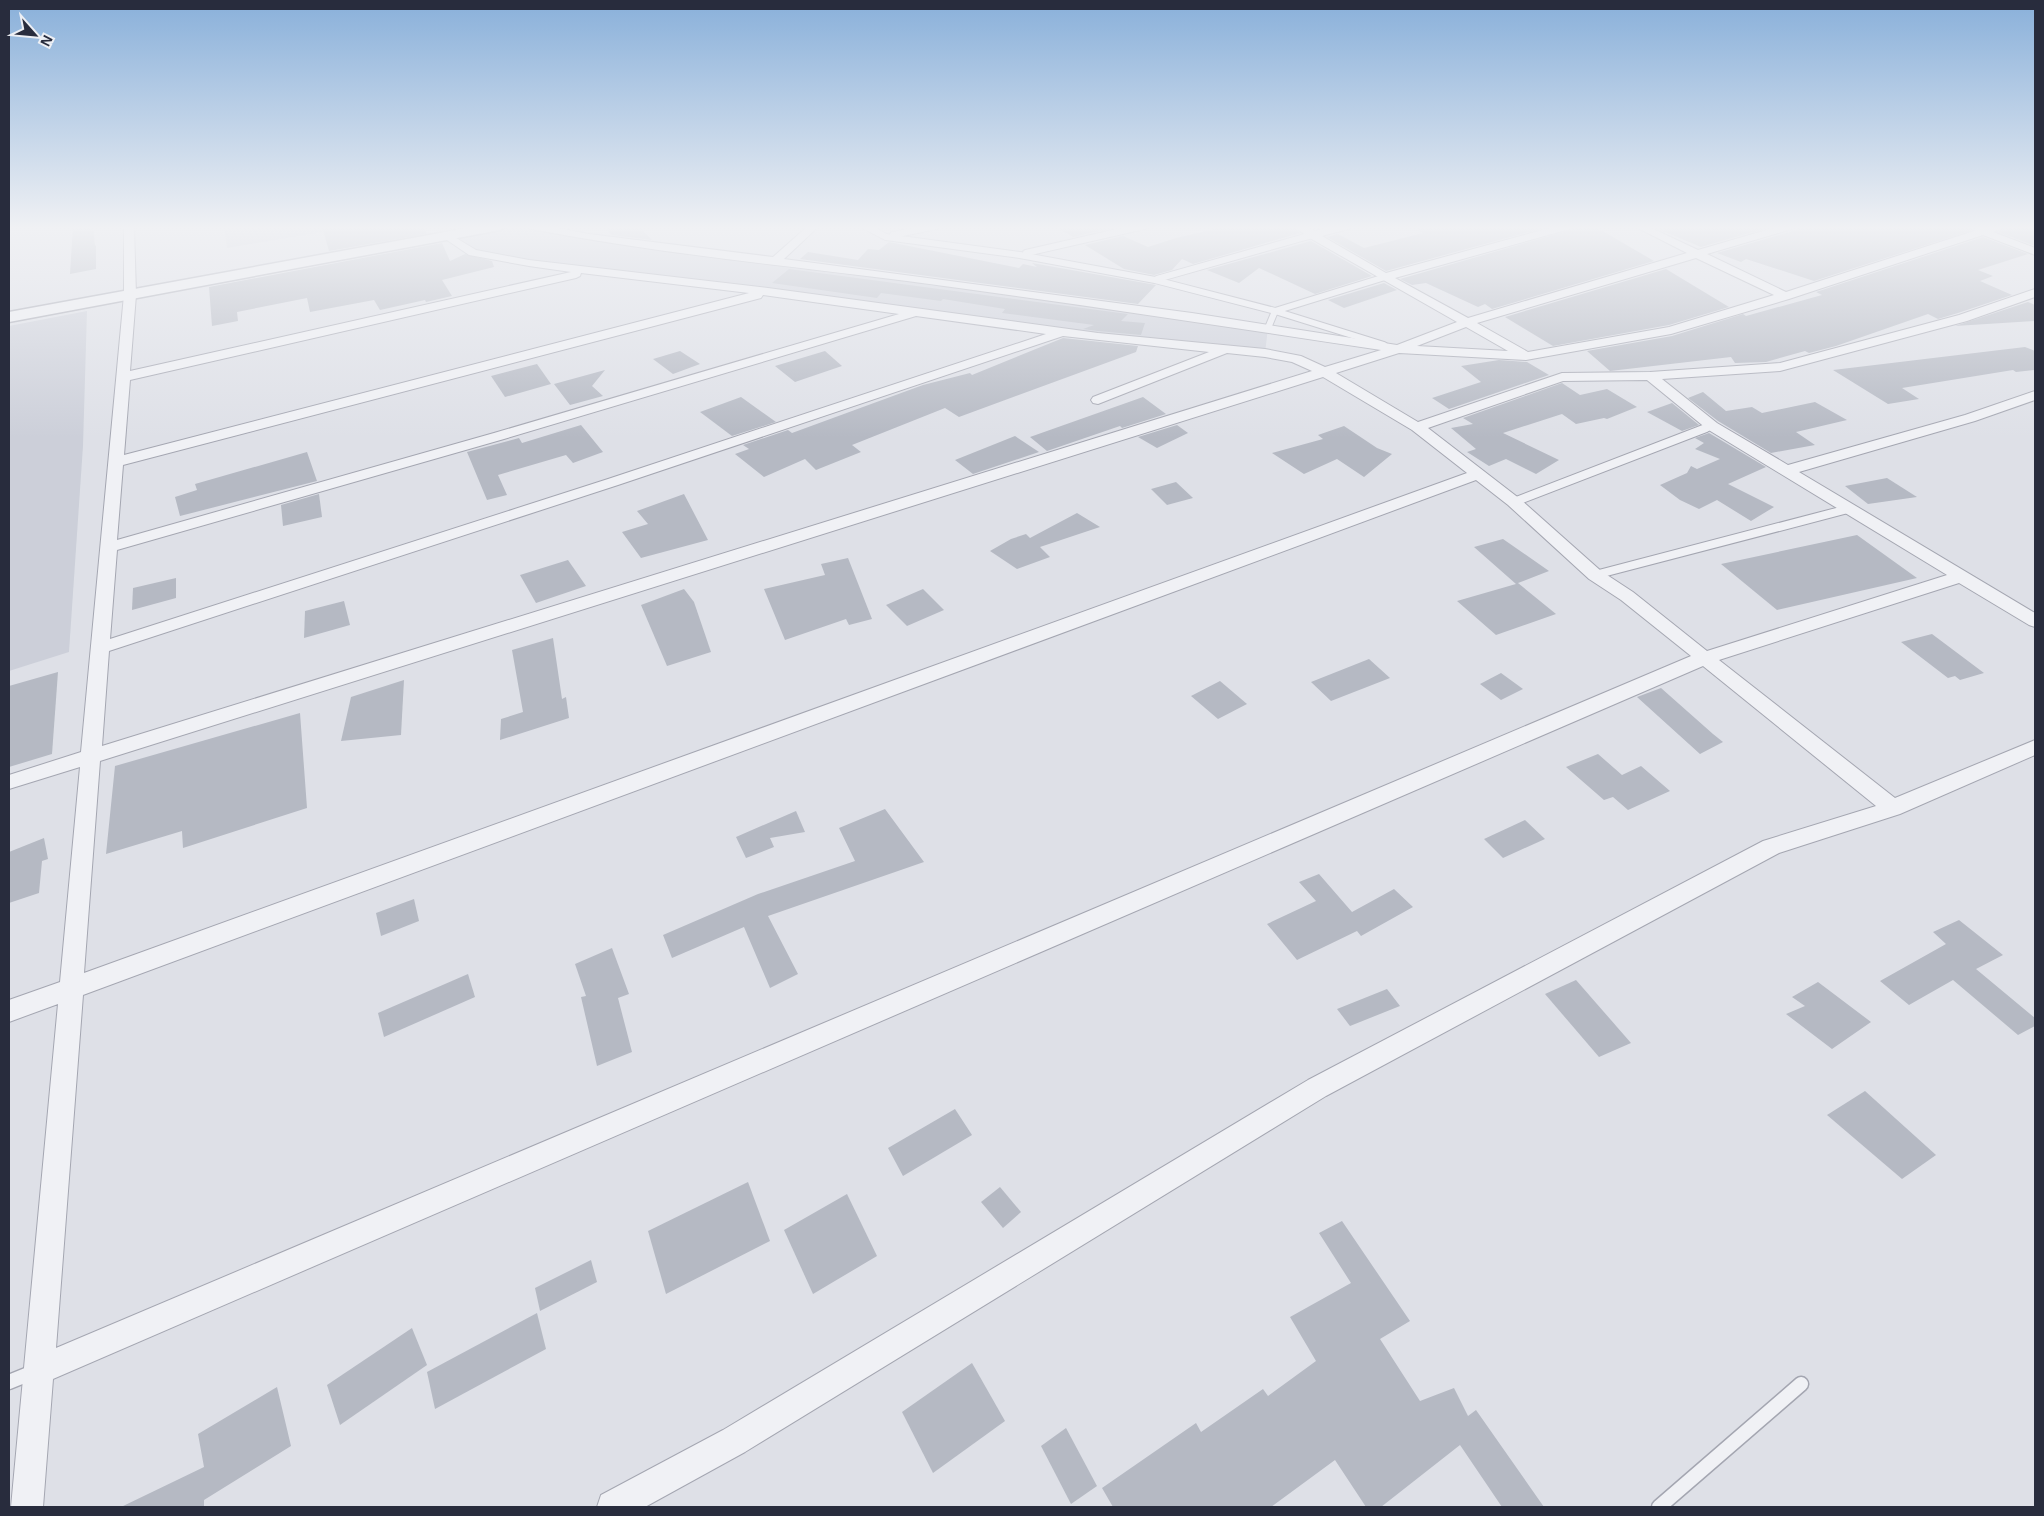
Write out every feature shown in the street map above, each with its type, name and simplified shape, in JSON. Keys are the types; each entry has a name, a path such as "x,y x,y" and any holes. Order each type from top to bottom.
{"street":[{"path":"9,317 120,297"},
{"path":"27,1507 130,297"},
{"path":"123,378 476,297"},
{"path":"116,462 750,297"},
{"path":"804,297 1063,332 1266,353 1296,358 1325,372 1417,427 1514,502 1594,575 1627,596 1893,808"},
{"path":"1042,297 1268,328 1398,349 1526,356 1671,330 1782,297"},
{"path":"1421,297 1562,377"},
{"path":"9,782 1325,372 1398,349 1468,322 1553,297"},
{"path":"1417,427 1562,377 1650,376 1780,367 1963,318 2024,297"},
{"path":"109,547 509,433 918,312"},
{"path":"1266,353 1268,328"},
{"path":"100,648 603,485 1063,332"},
{"path":"1098,400 1226,350"},
{"path":"1650,376 1712,426 2035,621"},
{"path":"1785,471 1970,418 2035,396"},
{"path":"9,1010 1478,474"},
{"path":"39,1370 1704,658 1962,576"},
{"path":"613,1507 734,1441 1317,1088 1770,847 1893,808 2035,746"}],"lane":[{"path":"1220,297 1275,311 1398,349"},
{"path":"1275,311 1321,297"},
{"path":"1268,328 1275,311"},
{"path":"1514,502 1712,426"},
{"path":"1594,575 1848,509"},
{"path":"9,1382 39,1370"},
{"path":"1660,1507 1801,1384"}],"shaded area":[{"path":"801,297 1035,297 1268,328 1265,353"},
{"path":"87,311 83,446 69,652 9,671 9,326"}],"building":[{"path":"210,297 449,297 380,310 374,300 310,312 307,298 237,312 238,321 212,326"},
{"path":"909,297 998,297 1128,314 1121,321 1145,323 1141,335 1098,331 1083,329 1094,325 1002,313 1005,309 943,299 941,301"},
{"path":"1084,297 1145,297 1138,304"},
{"path":"1339,297 1377,297 1344,308 1328,300"},
{"path":"1456,297 1533,297 1492,309 1485,304 1478,307"},
{"path":"1573,297 1712,297 1729,307 1669,325 1553,346 1505,317"},
{"path":"1816,297 2007,297 1938,319 1928,314 1836,346 1809,353 1805,351 1766,362 1735,363 1731,357 1610,371 1587,351 1672,336 1743,314 1746,316"},
{"path":"2028,302 2035,305 2035,321 1955,326"},
{"path":"1063,338 1138,346 1136,352 959,417 945,408 852,445 861,452 816,470 805,459 764,477 735,454 749,449 743,445 788,430 792,433 923,385 970,373 972,375"},
{"path":"2025,347 2035,351 2035,370 2016,372 2013,370 1902,388 1919,399 1888,404 1833,370"},
{"path":"680,351 700,364 673,374 653,359"},
{"path":"825,351 842,366 795,382 775,366"},
{"path":"1499,360 1527,362 1549,375 1449,409 1432,398 1481,382 1461,366"},
{"path":"537,364 551,384 505,397 491,376"},
{"path":"605,370 592,386 603,396 570,405 554,384"},
{"path":"1562,383 1580,395 1607,389 1637,407 1607,419 1576,424 1562,414 1503,433 1559,460 1536,474 1506,459 1489,466 1467,452 1476,449 1451,428 1473,424 1463,418"},
{"path":"1703,392 1726,411 1752,407 1762,413 1815,402 1847,420 1796,432 1815,445 1771,453 1718,421 1688,398"},
{"path":"741,397 776,422 732,436 700,412"},
{"path":"1143,397 1166,414 1122,428 1120,426 1047,451 1030,437"},
{"path":"1672,403 1699,425 1682,431 1647,412"},
{"path":"581,425 603,452 573,463 566,455 498,475 507,495 487,500 467,452 519,438 522,443"},
{"path":"1177,425 1188,433 1157,448 1138,437"},
{"path":"1344,426 1377,448 1392,454 1364,477 1337,459 1304,474 1272,453 1323,439 1318,435"},
{"path":"1709,433 1766,467 1728,484 1774,507 1751,521 1717,500 1699,509 1680,500 1660,485 1687,473 1691,466 1697,469 1720,459 1695,449 1704,443 1695,438"},
{"path":"1015,436 1039,452 973,474 955,460"},
{"path":"307,452 317,481 180,516 175,497 197,490 195,484"},
{"path":"1887,478 1917,497 1868,504 1845,486"},
{"path":"1176,482 1193,498 1167,505 1151,489"},
{"path":"319,494 322,517 283,526 281,505"},
{"path":"684,494 708,540 641,558 622,532 648,524 637,511"},
{"path":"1077,513 1100,527 1040,547 1050,557 1017,569 990,551 1011,539 1026,534 1030,538"},
{"path":"1857,535 1917,578 1777,610 1721,564"},
{"path":"1503,539 1549,571 1518,583 1556,614 1496,635 1457,601 1516,584 1474,547"},
{"path":"848,558 872,619 849,625 846,619 785,640 764,589 825,575 821,564"},
{"path":"568,560 586,586 536,603 520,575"},
{"path":"176,578 176,598 132,610 133,588"},
{"path":"684,589 694,602 711,652 667,666 641,605"},
{"path":"923,589 944,610 907,626 886,605"},
{"path":"344,601 350,625 304,638 305,611"},
{"path":"1932,634 1984,673 1960,680 1955,676 1948,678 1901,642"},
{"path":"553,638 562,699 566,697 569,718 500,740 501,719 523,712 512,650"},
{"path":"1369,659 1390,678 1331,701 1311,682"},
{"path":"58,672 52,754 9,767 9,686"},
{"path":"1501,673 1523,689 1501,700 1480,684"},
{"path":"404,680 401,735 341,741 351,697"},
{"path":"1220,681 1247,704 1218,719 1191,696"},
{"path":"1661,688 1723,742 1700,754 1637,697"},
{"path":"300,713 307,808 183,848 182,831 106,854 115,766"},
{"path":"1598,754 1622,775 1641,766 1670,791 1628,810 1613,797 1604,800 1566,767"},
{"path":"885,809 924,862 768,916 798,974 770,988 744,927 672,958 663,935 758,894 855,861 839,828"},
{"path":"796,811 805,832 770,838 774,847 746,858 736,837"},
{"path":"1525,820 1545,839 1503,858 1484,839"},
{"path":"44,838 48,859 42,861 39,893 9,903 9,852"},
{"path":"1319,874 1352,912 1394,889 1413,907 1361,936 1357,931 1297,960 1267,924 1316,901 1299,882"},
{"path":"414,899 419,921 381,936 376,913"},
{"path":"1959,920 2003,955 1976,969 2035,1018 2035,1026 2018,1035 1953,980 1909,1005 1880,981 1946,944 1933,932"},
{"path":"612,948 629,994 618,998 632,1052 597,1066 581,997 586,996 575,964"},
{"path":"468,974 475,997 384,1037 378,1013"},
{"path":"1576,980 1631,1043 1599,1057 1545,994"},
{"path":"1818,982 1871,1022 1832,1049 1786,1014 1805,1006 1792,997"},
{"path":"1387,989 1400,1006 1350,1026 1337,1009"},
{"path":"1865,1091 1936,1155 1902,1179 1827,1115"},
{"path":"955,1109 972,1135 903,1176 888,1148"},
{"path":"748,1182 770,1241 666,1294 648,1231"},
{"path":"1000,1187 1021,1212 1003,1228 981,1202"},
{"path":"847,1194 877,1256 813,1294 784,1230"},
{"path":"1342,1221 1410,1321 1380,1339 1420,1401 1454,1388 1468,1416 1476,1410 1544,1507 1502,1507 1460,1445 1381,1507 1366,1507 1335,1460 1271,1507 1113,1507 1102,1488 1196,1423 1201,1432 1263,1389 1268,1396 1316,1361 1290,1317 1351,1283 1319,1233"},
{"path":"591,1260 597,1282 540,1311 535,1288"},
{"path":"537,1313 546,1349 435,1409 427,1372"},
{"path":"412,1328 427,1365 340,1425 327,1385"},
{"path":"972,1363 1005,1421 933,1473 902,1412"},
{"path":"277,1387 291,1446 204,1500 204,1507 121,1507 204,1467 198,1434"},
{"path":"1066,1428 1097,1486 1071,1504 1041,1446"}]}
